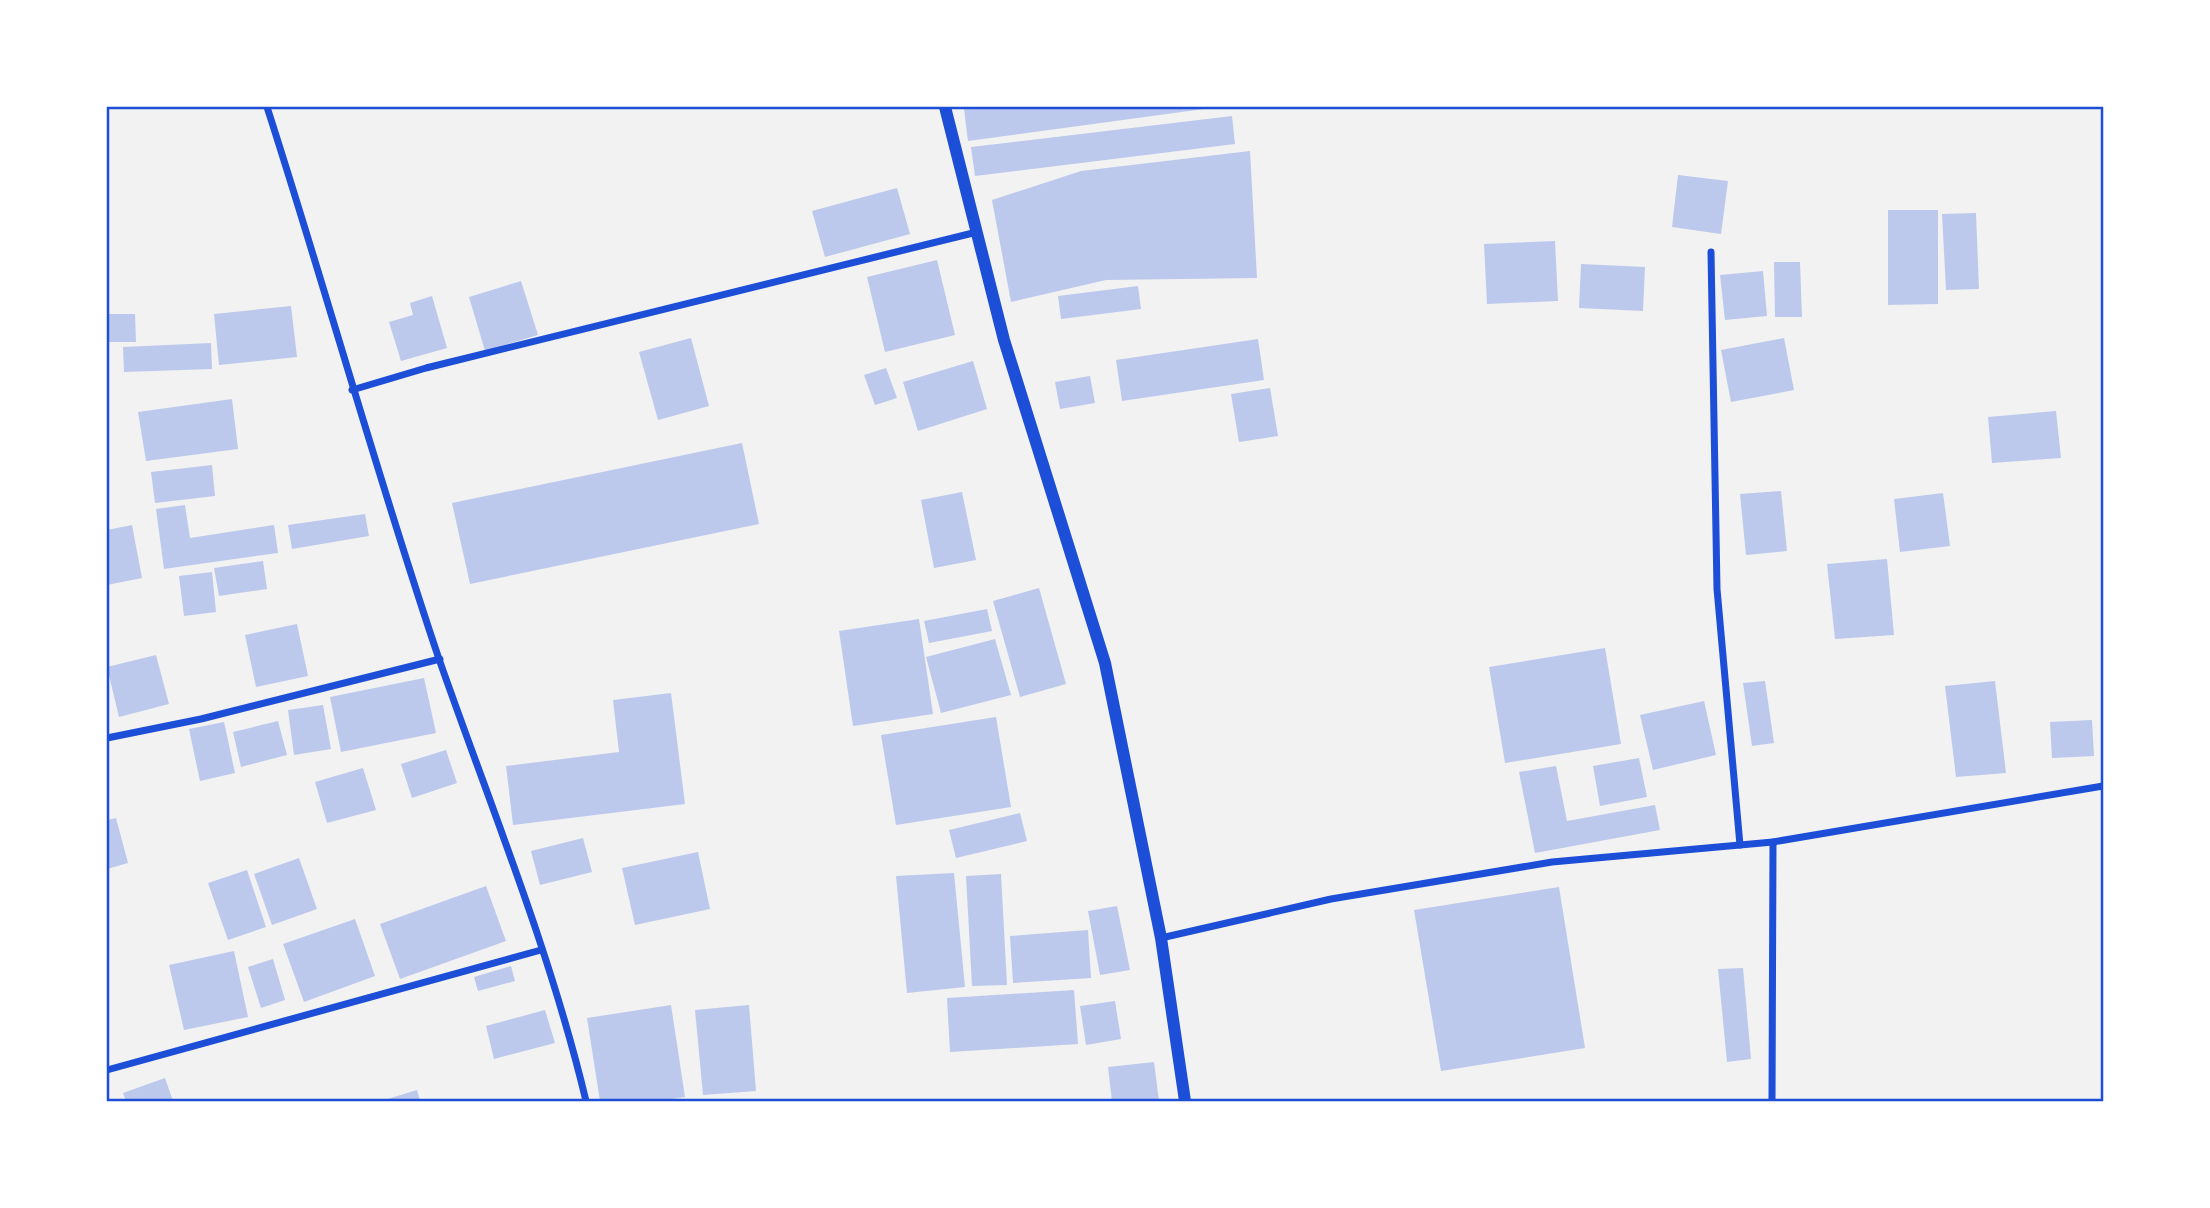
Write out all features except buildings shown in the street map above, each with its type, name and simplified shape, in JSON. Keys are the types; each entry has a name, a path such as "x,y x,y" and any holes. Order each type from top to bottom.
{"street":[{"path":"267,107 304,222 352,390 440,659 477,759 541,950 573,1050 586,1101"},
{"path":"945,107 1004,340 1105,663 1161,938 1185,1101"},
{"path":"352,390 426,368 976,232"},
{"path":"1711,252 1717,589 1740,845"},
{"path":"107,738 201,719 440,659"},
{"path":"1161,938 1331,899 1539,864 1773,842 2103,786"},
{"path":"1772,1101 1773,842"},
{"path":"107,1070 541,950"}]}
